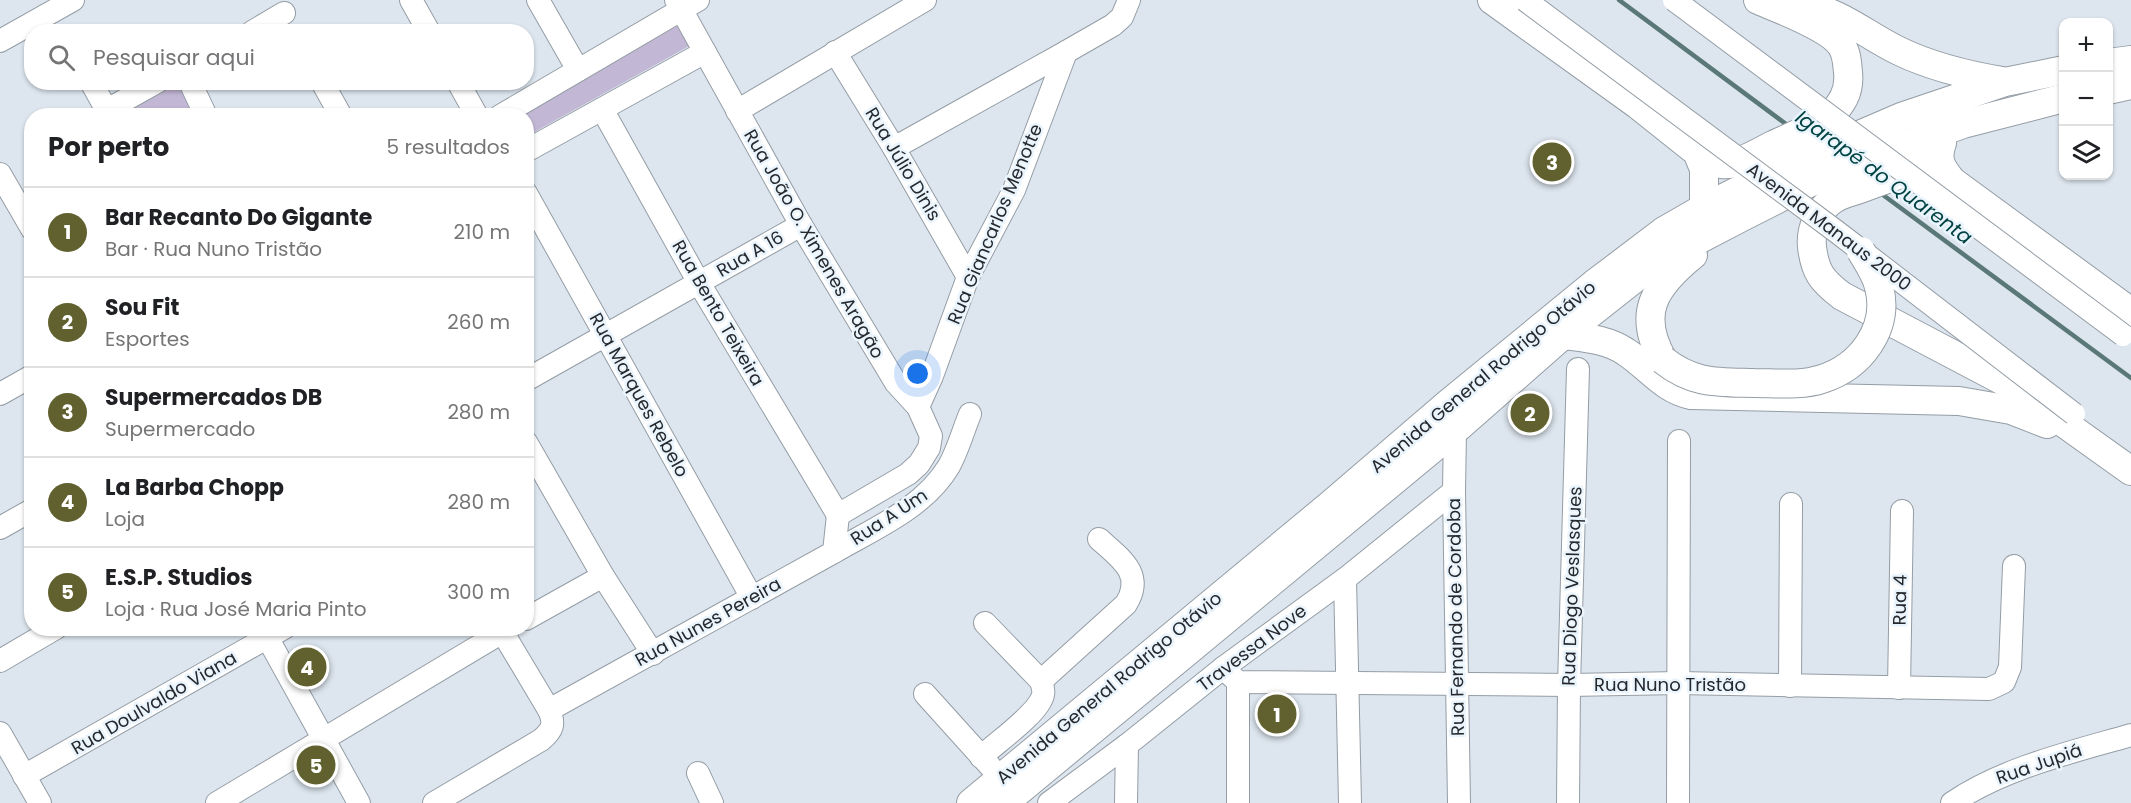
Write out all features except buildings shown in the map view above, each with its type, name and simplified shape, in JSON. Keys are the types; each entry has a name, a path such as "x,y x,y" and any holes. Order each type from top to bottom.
{"main road":[{"path":"1492,0 1585,66 1697,152 1724,165 1779,156 1826,120 1841,104 1847,92 1849,77 1847,59 1842,46 1835,38 1813,24 1758,0"},
{"path":"1758,0 1810,7 1853,23 1896,50 1923,63 2005,82"},
{"path":"2113,62 2131,60"},
{"name":"Avenida General Rodrigo Otávio","path":"1008,795 1339,498 1449,403 1656,236 1704,208 1779,156 1846,140 1901,117 2005,82 2059,71"},
{"path":"2113,89 2131,85"},
{"name":"Avenida General Rodrigo Otávio","path":"971,803 1008,795 1455,430 1563,335 1644,272 1671,254 1809,183 1869,158 1963,124 2059,99"},
{"path":"1963,124 1943,141 1939,151 1938,161 1952,181 2128,330"},
{"path":"1697,152 1704,169 1704,208"},
{"path":"1938,161 1834,198 1824,208 1811,238 1817,272 1828,286 1842,296 2009,384 2080,426 2131,471"},
{"path":"1742,217 1676,269 1661,286 1654,300 1650,321 1653,342 1663,360 1694,379 1720,382 1798,382 1821,379 1844,370 1862,355 1875,336 1881,312 1880,290 1874,271 1861,251"},
{"path":"1563,335 1594,339 1626,351 1664,384 1691,396 1959,401 2080,426"}],"street":[{"path":"35,24 53,15 73,0"},
{"path":"411,0 424,24"},
{"path":"538,0 578,70"},
{"path":"737,111 925,0"},
{"path":"894,148 1113,25 1122,17 1129,0"},
{"name":"Avenida Manaus 2000","path":"1525,0 1861,251 2080,426 2131,457"},
{"path":"1674,0 2128,330"},
{"path":"514,108 685,3"},
{"name":"Rua João O. Ximenes Aragão","path":"685,3 705,52 801,225 896,383 918,407 931,436 929,448 919,464 895,483 838,515"},
{"path":"268,24 285,15"},
{"path":"0,41 24,29"},
{"path":"534,147 705,52"},
{"name":"Rua Júlio Dinis","path":"835,52 969,277"},
{"name":"Rua Giancarlos Menotte","path":"918,407 969,277 1014,190 1066,52"},
{"path":"95,90 105,108"},
{"path":"116,108 144,90"},
{"path":"194,90 202,108"},
{"path":"326,90 337,108"},
{"path":"462,90 473,108"},
{"name":"Rua Bento Teixeira","path":"602,109 699,283 838,515"},
{"path":"0,174 24,215"},
{"name":"Rua Marques Rebelo","path":"534,207 752,598"},
{"name":"Rua A 16","path":"534,375 801,225"},
{"name":"Rua Diogo Veslasques","path":"1568,803 1578,369"},
{"path":"0,394 24,380"},
{"name":"Rua A Um","path":"834,552 928,494 949,466 970,414"},
{"name":"Rua Fernando de Cordoba","path":"1455,430 1459,803"},
{"path":"1678,803 1679,441"},
{"path":"534,456 603,576 653,654"},
{"name":"Travessa Nove","path":"1049,803 1127,745 1230,675 1454,491"},
{"path":"1790,686 1791,504"},
{"name":"Rua 4","path":"1899,688 1902,512"},
{"path":"0,528 24,514"},
{"path":"834,552 838,515"},
{"path":"1041,681 1126,604 1132,594 1133,578 1124,561 1099,539"},
{"name":"Rua Nunes Pereira","path":"549,710 834,552"},
{"name":"Rua Nuno Tristão","path":"1230,675 1347,682 1569,685 1679,683 1989,689 2004,682 2010,667 2014,566"},
{"path":"534,615 603,576"},
{"path":"1345,579 1350,803"},
{"path":"981,757 1028,716 1041,701 1044,690 1041,681 986,623"},
{"path":"0,661 42,636"},
{"name":"Rua Doulvaldo Viana","path":"24,776 264,636"},
{"path":"273,636 323,739 360,803"},
{"path":"217,803 494,636"},
{"path":"434,803 542,740 553,727 554,721 549,710 507,636"},
{"path":"1230,675 1238,803"},
{"path":"925,694 981,757 1008,795"},
{"path":"0,733 40,803"},
{"name":"Rua Jupiá","path":"1952,803 1983,783 2054,758 2131,735"},
{"path":"1126,803 1127,745"},
{"path":"698,773 712,803"}],"shaded area":[{"path":"676,22 691,45 534,132 534,108 527,108"},
{"path":"159,90 187,90 198,108 127,108"}],"waterway":[{"name":"Igarapé do Quarenta","path":"1619,0 1790,127"},
{"name":"Igarapé do Quarenta","path":"1879,192 2131,378"}],"place":[{"name":"Supermercados DB","path":"1552,162"},
{"name":"Sou Fit","path":"1530,413"},
{"name":"La Barba Chopp","path":"307,667"},
{"name":"Bar Recanto Do Gigante","path":"1277,714"},
{"name":"E.S.P. Studios","path":"316,765"}]}
